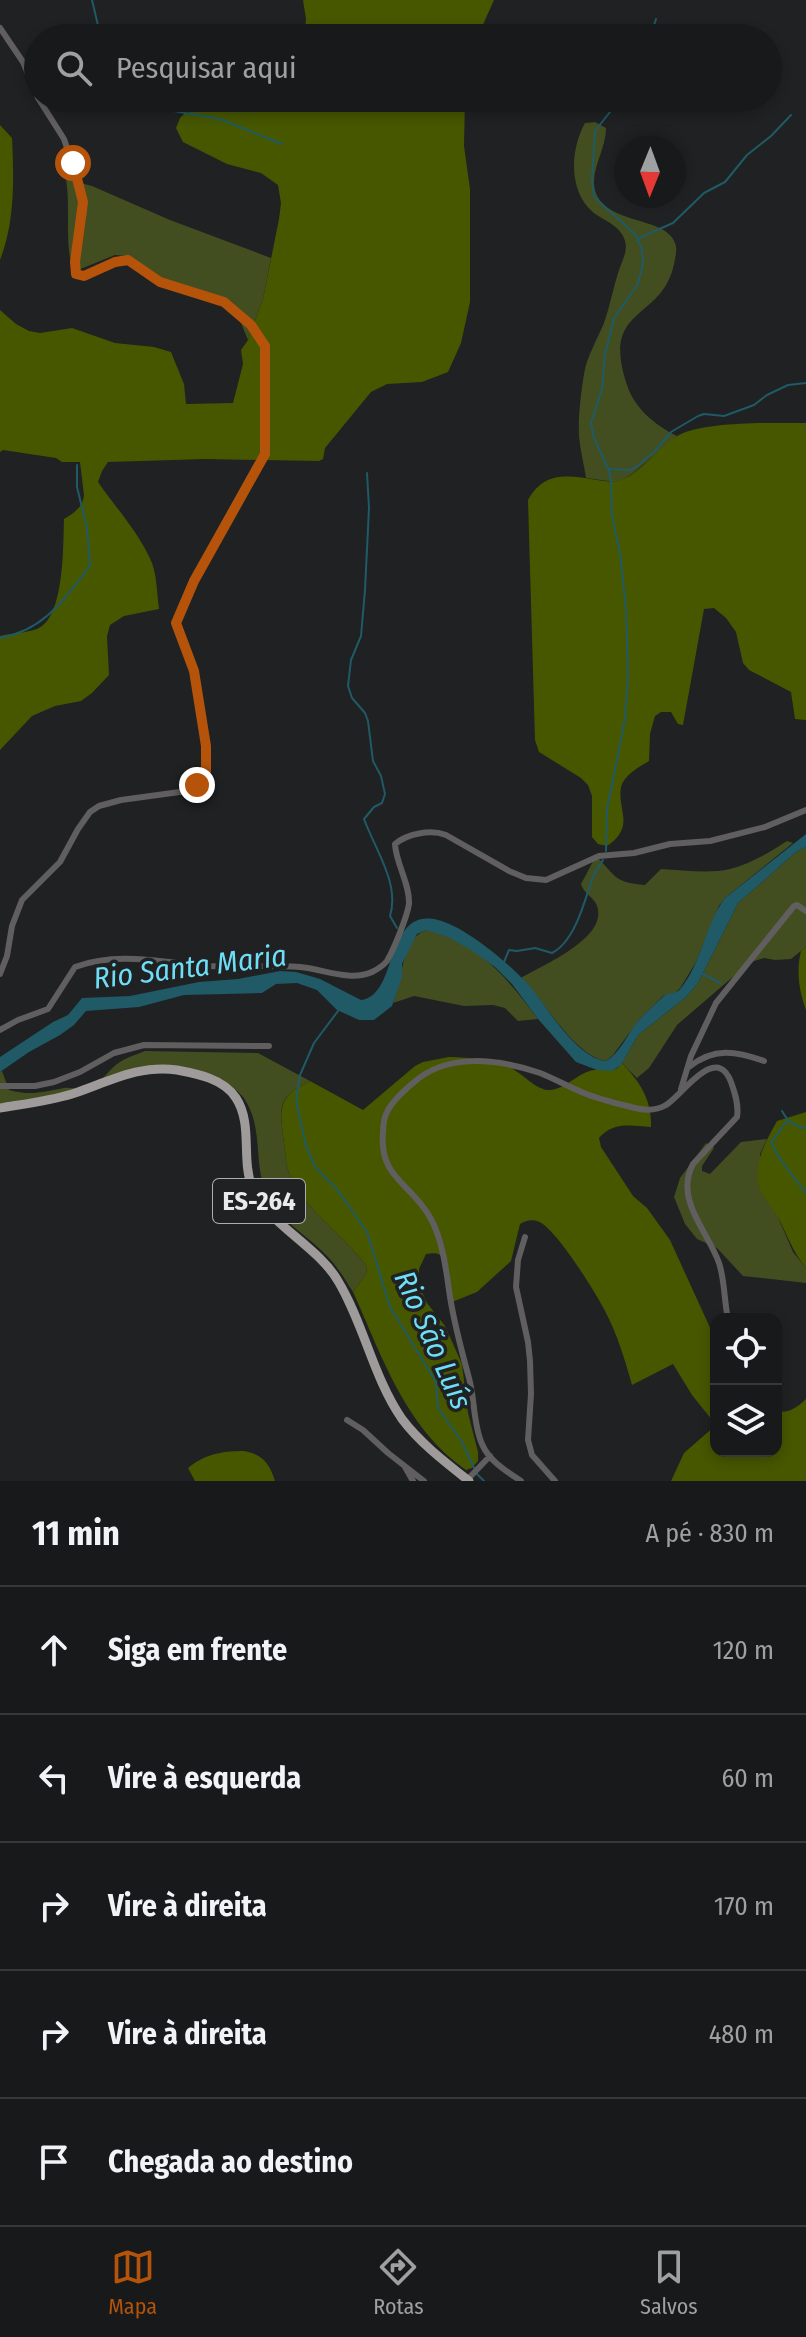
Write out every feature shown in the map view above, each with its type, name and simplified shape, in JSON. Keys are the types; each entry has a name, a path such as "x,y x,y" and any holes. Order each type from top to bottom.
{"main road":[{"name":"ES-264","path":"0,1108 52,1099 124,1075 154,1069 173,1069 210,1078 229,1089 242,1113 248,1172 258,1200 319,1256 339,1281 387,1393 401,1417 430,1450 469,1479"}],"street":[{"path":"0,28 24,64"},
{"path":"0,974 22,900 60,862 90,812 121,800 187,791 202,778 207,762 202,721 194,671 177,628 177,617 265,454 265,346 245,318 224,302 160,282 124,259 84,276 76,274 76,252 84,211 82,193 64,139 47,112"},
{"path":"0,1030 48,1009 75,967 100,961 132,958 204,966 296,967 350,975 377,969 386,963 409,905 395,844 423,833 446,835 509,871 526,878 546,880 599,856 710,841 765,827 806,810"},
{"path":"681,1093 687,1069 708,1018 722,994 794,906 806,911"},
{"path":"0,1086 35,1086 54,1082 114,1053 144,1045 269,1046"},
{"path":"687,1069 701,1058 721,1052 738,1052 764,1061"},
{"path":"521,1481 497,1465 482,1444 433,1221 417,1197 388,1169 383,1160 383,1124 388,1110 421,1075 439,1067 471,1061 505,1064 540,1073 587,1095 654,1110 668,1104 700,1072 718,1069 729,1077 737,1101 735,1121 693,1164 687,1189 689,1203 720,1266 727,1313"},
{"path":"525,1237 518,1260 516,1287 530,1361 528,1440 532,1455 555,1481"},
{"path":"347,1420 424,1481"},
{"path":"469,1479 490,1456"},
{"path":"404,1465 413,1481"}],"green space":[{"path":"303,0 494,0 483,24 305,24"},
{"path":"465,112 464,146 470,189 470,302 461,343 448,372 422,382 387,384 371,392 325,448 323,459 319,461 205,459 108,462 98,482 147,552 155,574 159,609 124,616 110,625 107,636 109,675 81,701 55,706 32,716 0,750 0,636 37,629 53,611 61,579 64,519 80,506 84,495 80,462 0,452 0,310 29,331 40,333 72,328 115,343 171,352 184,384 186,404 233,403 243,364 241,350 248,340 263,299 281,203 278,185 261,173 227,164 183,142 176,128 185,113"},
{"path":"595,122 606,128 594,182 598,197 606,207 619,214 661,229 671,236 676,248 667,283 627,327 621,340 621,359 635,402 661,427 677,436 632,474 615,482 586,478 579,436 585,367 604,323 626,248 620,231 594,213 580,194 576,182 576,146 585,123"},
{"path":"0,125 12,138 13,169 11,216 0,260"},
{"path":"66,179 92,186 170,220 271,258 263,299 248,340 236,311 140,271 127,256 115,255 73,272"},
{"path":"806,423 806,720 795,719 791,692 749,670 743,663 736,632 726,618 714,608 704,609 683,725 678,724 671,712 661,712 655,716 650,734 649,761 629,775 621,787 621,832 607,846 598,844 592,837 592,796 588,785 539,752 535,740 528,500 541,484 558,477 609,482 621,480 637,471 672,439 691,430 741,424"},
{"path":"787,841 793,843 725,898 681,987 675,993 663,996 606,1061 594,1057 571,1039 521,978 570,950 591,931 597,921 598,910 581,884 596,856 621,880 645,885 661,869 730,869 752,861"},
{"path":"806,847 806,947 791,959 764,958 742,969 677,1025 649,1068 637,1078 622,1063 638,1035 686,997 698,983 738,903 796,852"},
{"path":"426,930 444,934 476,951 516,990 538,1019 518,1021 505,1008 493,1005 464,1006 414,996 393,1003 407,952 418,935"},
{"path":"806,947 806,1010 800,988 799,958"},
{"path":"145,1051 258,1053 310,1081 287,1096 282,1108 287,1164 304,1199 366,1265 367,1273 353,1292 328,1257 273,1206 263,1185 250,1109 243,1097 221,1080 192,1070 148,1068 69,1097 0,1108 2,1071 9,1090 17,1092 86,1088 97,1083 120,1062"},
{"path":"449,1057 496,1062 548,1090 560,1088 588,1071 613,1070 622,1063 634,1077 647,1100 651,1127 611,1129 599,1138 601,1147 633,1196 647,1208 670,1240 710,1328 710,1418 673,1364 632,1385 613,1327 592,1289 553,1234 533,1220 520,1224 511,1261 477,1292 452,1302 443,1258 434,1253 426,1254 419,1269 419,1285 427,1303 445,1326 462,1364 478,1461 466,1470 427,1433 411,1412 385,1365 353,1292 367,1273 366,1265 304,1199 296,1186 289,1173 282,1125 284,1102 293,1091 310,1081 363,1110 423,1062"},
{"path":"806,1112 806,1268 763,1195 758,1169 762,1152 777,1121"},
{"path":"767,1139 760,1154 766,1199 778,1217 793,1252 806,1268 806,1283 743,1276 717,1248 697,1239 685,1224 674,1197 680,1178 706,1143 714,1148 702,1171 710,1174 741,1142"},
{"path":"806,1399 806,1481 671,1481 684,1453 710,1430 710,1457 782,1457 782,1412 800,1405"},
{"path":"244,1451 264,1461 275,1481 195,1481 188,1468 214,1454"}],"water":[{"path":"806,834 806,847 796,852 738,903 698,983 686,997 638,1035 621,1065 612,1071 597,1070 576,1062 495,967 448,937 426,930 417,934 402,964 402,977 392,1006 374,1020 359,1020 337,1010 317,990 297,983 276,984 262,993 184,995 139,1007 86,1011 60,1035 0,1072 0,1057 68,1015 82,998 130,996 199,982 280,971 320,979 361,1000 373,995 381,984 400,938 409,926 421,919 449,924 488,948 524,980 574,1042 595,1058 606,1061 655,1004 681,988 694,967 725,898"}],"waterway":[{"path":"92,0 98,24"},
{"path":"654,24 656,19"},
{"path":"180,112 220,119 282,144"},
{"path":"606,851 607,809 625,719 628,674 626,609 620,553 612,516 611,479 591,423 602,389 605,355 614,318 638,284 643,263 642,249 635,234 594,197 595,131 610,112"},
{"path":"639,238 673,223 704,193 725,182 747,155 791,115"},
{"path":"609,469 630,470 636,467 671,432 698,416 724,416 754,405 788,385 806,383"},
{"path":"0,638 16,634 41,620 62,601 90,566 87,528 77,487 77,465"},
{"path":"367,473 369,508 361,636 351,660 348,686 352,698 368,721 373,761 385,794 382,803 364,819 389,879 392,892 390,916 397,928"},
{"path":"504,962 509,950 535,948 552,953 560,948 577,922 592,879 603,860"},
{"path":"703,974 720,983"},
{"name":"Rio São Luís","path":"338,1011 314,1043 300,1075 296,1101 306,1146 316,1168 336,1188 367,1232 390,1307 436,1382 438,1408 462,1442 474,1468"},
{"path":"782,1111 792,1123 806,1128"},
{"path":"788,1121 771,1141 779,1158 806,1193"},
{"name":"Rio São Luís","path":"476,1473 484,1481"}],"route":[{"path":"73,163 84,211 75,262 78,276 128,260 153,279 224,302 251,325 265,346 265,454 194,581 176,623 194,671 206,746 206,771 197,785"}],"water label":[{"name":"Rio Santa Maria","path":"190,967"}]}
